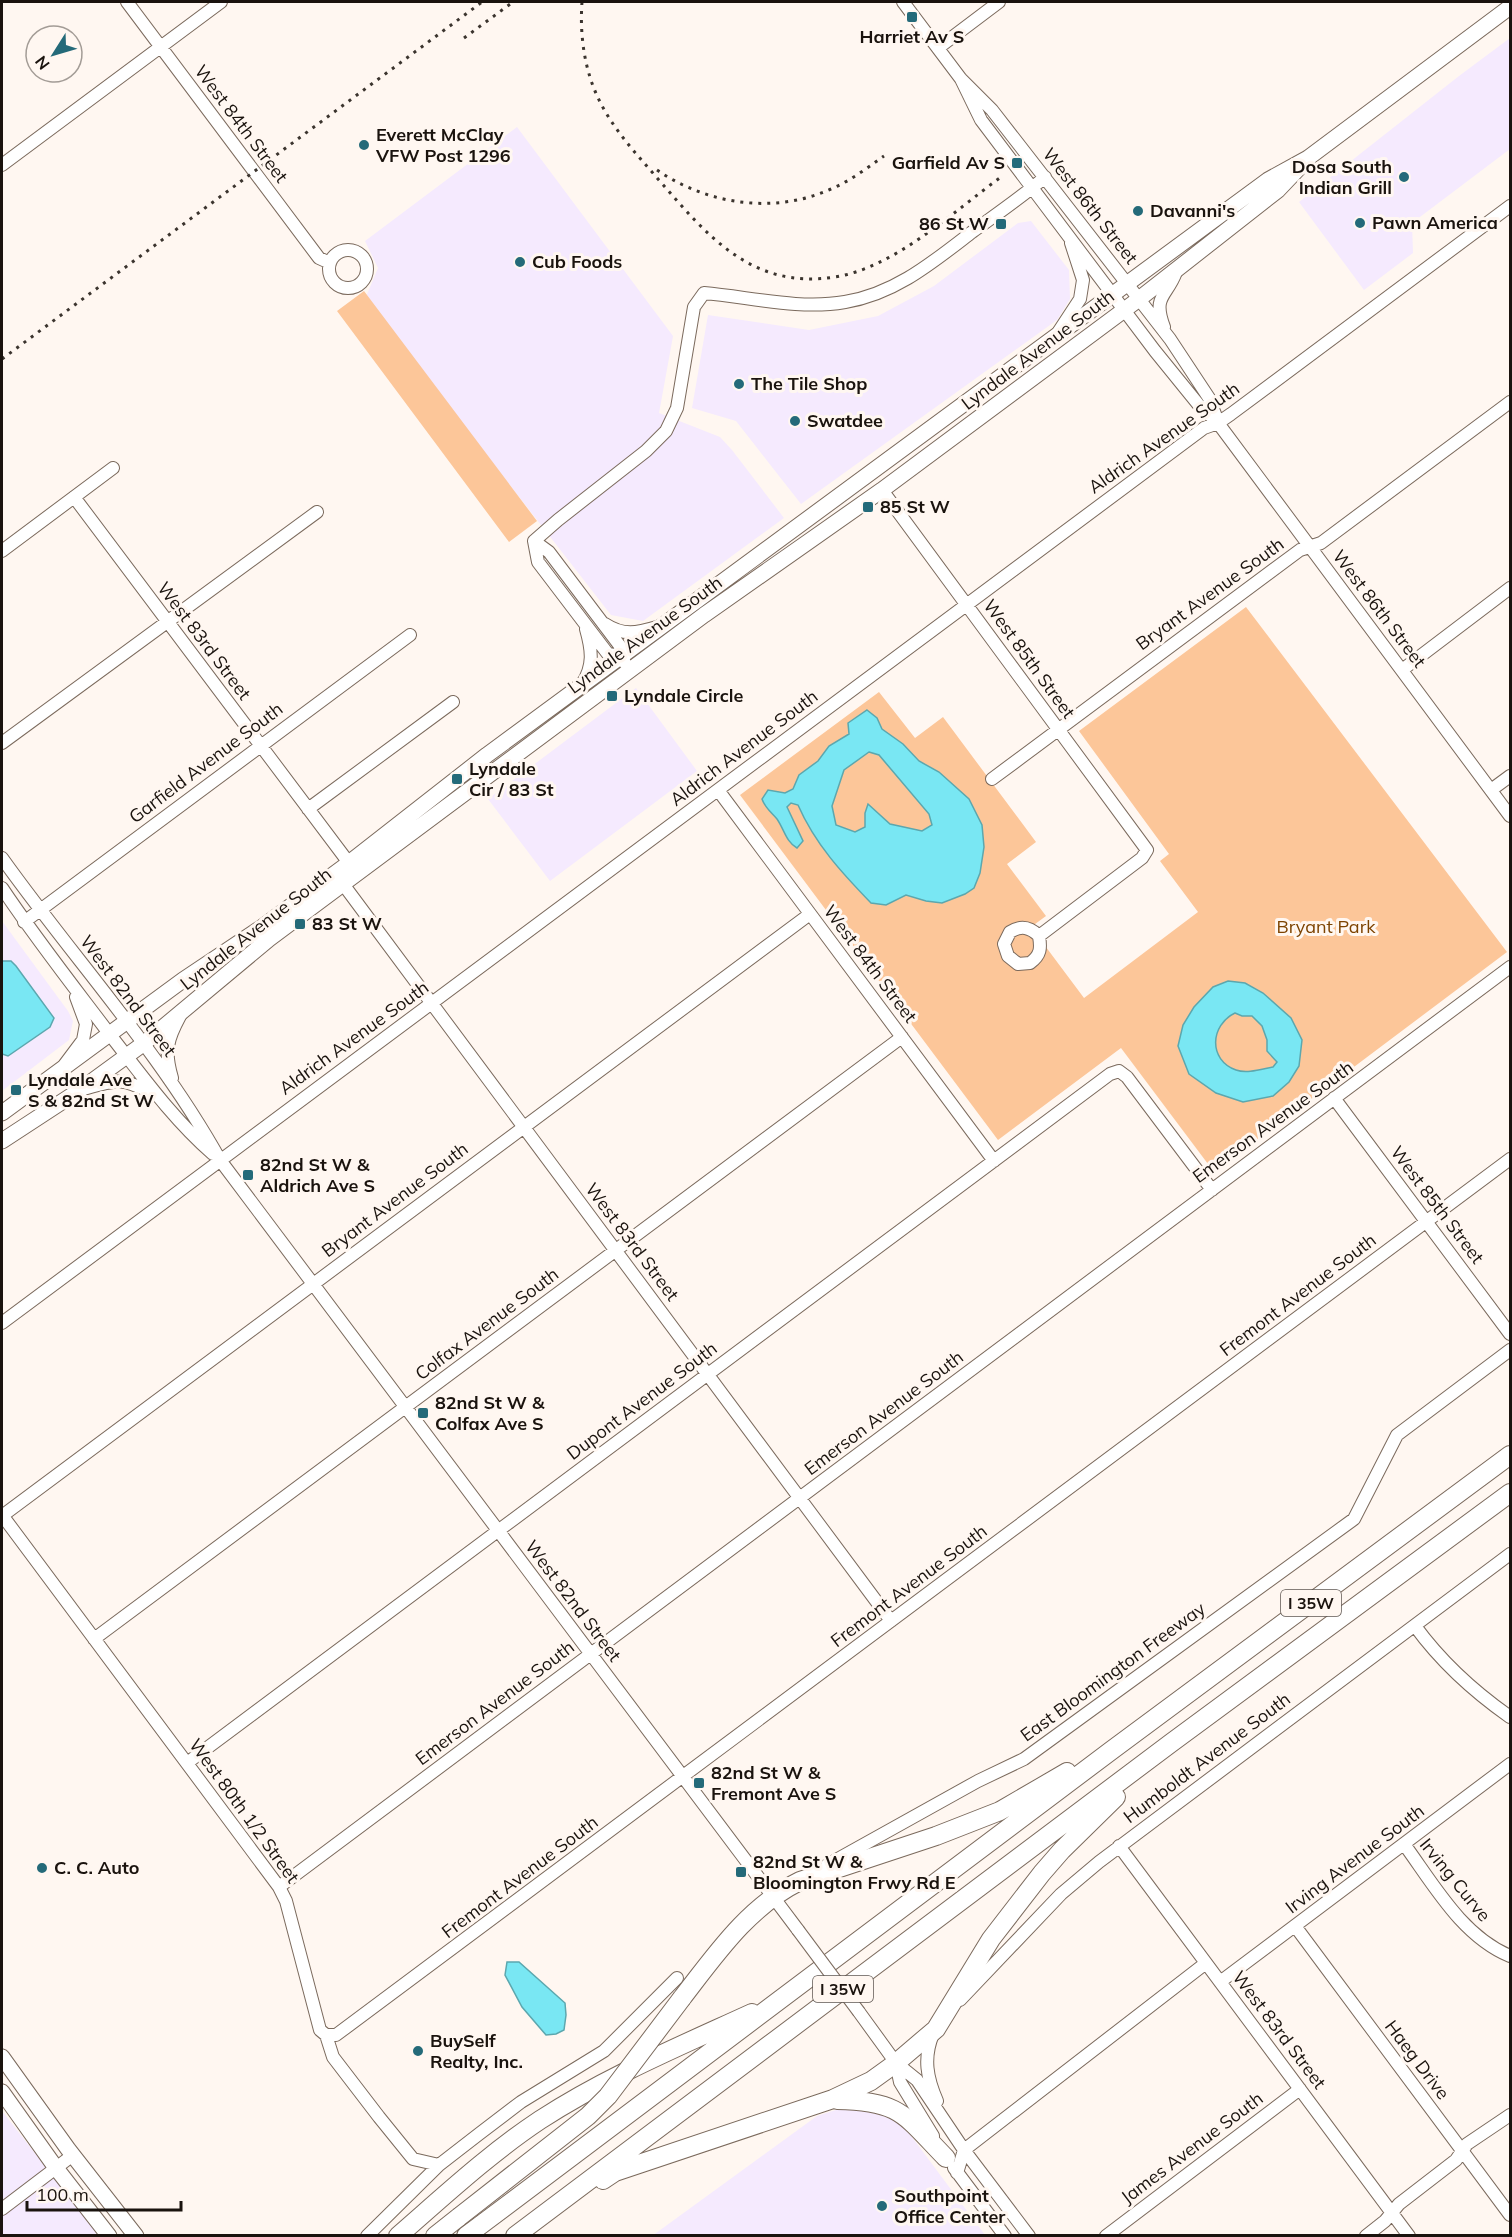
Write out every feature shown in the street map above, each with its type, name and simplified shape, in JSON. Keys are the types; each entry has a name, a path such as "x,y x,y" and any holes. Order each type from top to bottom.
{"highway":[{"name":"I 35W","path":"466,2235 1112,1750 1510,1455"},
{"name":"I 35W","path":"515,2235 1510,1493"},
{"path":"522,2235 615,2172 833,2099 871,2081 896,2063 941,2022 991,1939 1042,1873 1090,1821 1172,1743"},
{"path":"435,2235 588,2116 608,2096 714,1955 744,1922 774,1897 800,1881 936,1836 1000,1811 1071,1769 1112,1750"},
{"path":"398,2235 456,2184 539,2121 581,2095 650,2059 783,1999"},
{"path":"833,2099 865,2100 895,2108 905,2115 946,2158"}],"main road":[{"name":"Lyndale Avenue South","path":"2,1113 183,980 261,928 580,686 1268,180 1308,158 1510,7"},
{"name":"Lyndale Avenue South","path":"2,1141 80,1090 143,1044 269,939 631,670 793,551 882,490 1139,299 1278,190 1308,158"},
{"path":"2,2057 73,2156 136,2235"},
{"path":"2,2092 56,2168 109,2235"}],"street":[{"name":"West 84th Street","path":"127,2 319,258 330,263"},
{"path":"2,165 221,2"},
{"name":"West 86th Street","path":"903,2 961,79 992,110 1168,337 1209,398 1218,423"},
{"path":"938,48 999,2"},
{"name":"West 86th Street","path":"961,79 981,120 1124,310 1198,404 1218,423 1510,816"},
{"path":"534,541 646,451 666,431 677,408 694,307 704,293 818,304 845,302 873,295 899,284 922,270 1045,177"},
{"name":"Aldrich Avenue South","path":"2,1323 1204,428 1218,423 1510,206"},
{"path":"1057,336 1080,299 1083,280 1068,236"},
{"path":"1168,337 1159,306 1163,291 1173,282 1177,269"},
{"name":"Bryant Avenue South","path":"992,779 1300,550 1321,543 1510,402"},
{"path":"2,551 113,468"},
{"name":"West 85th Street","path":"882,490 1147,850 1142,858 1040,936"},
{"name":"West 83rd Street","path":"74,497 349,863"},
{"path":"2,743 317,512"},
{"path":"534,541 549,552 620,646 621,656 631,670"},
{"path":"534,541 538,562 608,654 621,656"},
{"path":"1402,670 1510,588"},
{"path":"600,621 613,629 627,633 664,625"},
{"path":"580,686 588,675 592,658 584,622"},
{"name":"Garfield Avenue South","path":"24,922 410,635"},
{"path":"308,809 453,702"},
{"path":"1491,790 1510,776"},
{"name":"West 84th Street","path":"718,790 994,1161"},
{"name":"West 82nd Street","path":"2,858 175,1088 201,1125 220,1160 682,1778 774,1897 896,2063 917,2080 964,2150 1029,2235"},
{"name":"West 83rd Street","path":"343,884 891,1621"},
{"name":"West 82nd Street","path":"2,888 24,922 156,1096 189,1134 220,1160"},
{"name":"Bryant Avenue South","path":"2,1515 810,914"},
{"name":"Emerson Avenue South","path":"279,1887 1510,967"},
{"path":"62,1068 83,1040 86,1024 69,979"},
{"path":"175,1088 166,1047 181,1014"},
{"name":"Colfax Avenue South","path":"94,1639 902,1037"},
{"name":"Dupont Avenue South","path":"187,1763 1110,1074 1119,1071 1127,1077 1212,1190"},
{"path":"80,1090 114,1080 131,1082 156,1096"},
{"name":"West 85th Street","path":"1334,1098 1510,1334"},
{"name":"Fremont Avenue South","path":"327,2035 336,2036 1510,1159"},
{"name":"East Bloomington Freeway","path":"800,1881 987,1777 1024,1759 1354,1519 1397,1435 1510,1350"},
{"name":"West 80th 1/2 Street","path":"2,1515 279,1887 286,1901 320,2030 327,2035 333,2057 413,2159 439,2165"},
{"name":"Humboldt Avenue South","path":"941,2022 1061,1894 1119,1846 1510,1554"},
{"path":"1415,1626 1445,1664 1467,1686 1510,1717"},
{"name":"Irving Avenue South","path":"1220,1982 1510,1764"},
{"name":"Irving Curve","path":"1404,1844 1471,1931 1488,1945 1510,1956"},
{"name":"West 83rd Street","path":"1119,1846 1409,2235"},
{"name":"Haeg Drive","path":"1295,1926 1510,2216"},
{"path":"957,2173 964,2150 1206,1963"},
{"path":"367,2235 439,2165 521,2102 604,2051 677,1978"},
{"path":"941,2022 929,2045 927,2074 950,2129"},
{"name":"West 82nd Street","path":"896,2063 900,2082 946,2158 1005,2235"},
{"name":"James Avenue South","path":"1106,2235 1300,2089"},
{"path":"1366,2235 1385,2221 1399,2204 1456,2160 1467,2144 1510,2115"},
{"path":"2,2208 73,2156"}],"shaded area":[{"path":"1510,38 1510,149 1412,223 1413,253 1364,290 1299,202"},
{"path":"517,127 673,336 659,413 720,437 784,518 643,621 611,615 365,299 378,268 365,241"},
{"path":"1031,221 1069,270 1070,299 1057,320 801,504 736,421 692,408 708,315 809,330 878,316 934,286 1018,223"},
{"path":"636,688 697,771 550,881 488,799"},
{"path":"2,921 73,1021 69,1040 2,1091"},
{"path":"858,2108 897,2117 985,2235 652,2236 817,2116 839,2109"},
{"path":"2,2111 99,2235 2,2235"}],"green space":[{"path":"364,291 537,521 509,542 337,311"},
{"name":"Bryant Park","path":"1246,607 1507,952 1214,1172 1121,1048 998,1140 740,795 879,692 915,738 943,717 1036,842 1007,864 1046,916 1031,927 1084,998 1198,912 1160,861 1169,854 1079,731"}],"water":[{"path":"867,710 877,718 882,729 903,744 919,761 939,772 969,799 982,825 984,847 980,873 974,888 942,903 906,895 886,905 871,903 821,845 798,805 791,803 787,807 803,841 797,848 790,842 762,799 768,790 785,793 793,789 799,775 818,761 829,746 849,734 848,723","holes":["869,752 879,755 929,814 932,825 922,831 890,824 868,804 865,813 865,827 855,832 836,825 832,806 844,770"]},
{"path":"2,961 11,961 16,966 54,1018 50,1027 8,1056 2,1054"},
{"path":"1228,981 1245,983 1263,993 1291,1018 1302,1040 1299,1066 1289,1082 1273,1096 1243,1102 1216,1093 1189,1074 1178,1046 1183,1025 1194,1007 1213,987","holes":["1235,1013 1252,1016 1262,1026 1267,1040 1267,1051 1277,1062 1273,1067 1245,1072 1236,1070 1221,1059 1217,1051 1217,1034 1227,1018"]},
{"path":"507,1962 519,1962 565,2003 564,2030 546,2035 522,2007 505,1975"}],"railway":[{"path":"2,359 482,2"},
{"path":"464,38 513,2"},
{"path":"582,2 581,23 587,65 593,86 613,124 695,220 733,254 755,266 779,275 805,279 835,277 857,272 901,251 1001,177"},
{"path":"657,170 677,182 720,198 743,202 789,202 833,188 884,156"}],"place":[{"name":"Harriet Av S","path":"912,17"},
{"name":"Everett McClay VFW Post 1296","path":"364,145"},
{"name":"Garfield Av S","path":"1017,163"},
{"name":"Dosa South Indian Grill","path":"1404,177"},
{"name":"Davanni's","path":"1138,211"},
{"name":"Pawn America","path":"1360,223"},
{"name":"86 St W","path":"1001,224"},
{"name":"Cub Foods","path":"520,262"},
{"name":"The Tile Shop","path":"739,384"},
{"name":"Swatdee","path":"795,421"},
{"name":"85 St W","path":"868,507"},
{"name":"Lyndale Circle","path":"612,696"},
{"name":"Lyndale Cir / 83 St","path":"457,779"},
{"name":"83 St W","path":"300,924"},
{"name":"Lyndale Ave S & 82nd St W","path":"16,1090"},
{"name":"82nd St W & Aldrich Ave S","path":"248,1175"},
{"name":"82nd St W & Colfax Ave S","path":"423,1413"},
{"name":"82nd St W & Fremont Ave S","path":"699,1783"},
{"name":"C. C. Auto","path":"42,1868"},
{"name":"82nd St W & Bloomington Frwy Rd E","path":"741,1872"},
{"name":"BuySelf Realty, Inc.","path":"418,2051"},
{"name":"Southpoint Office Center","path":"882,2206"}]}
